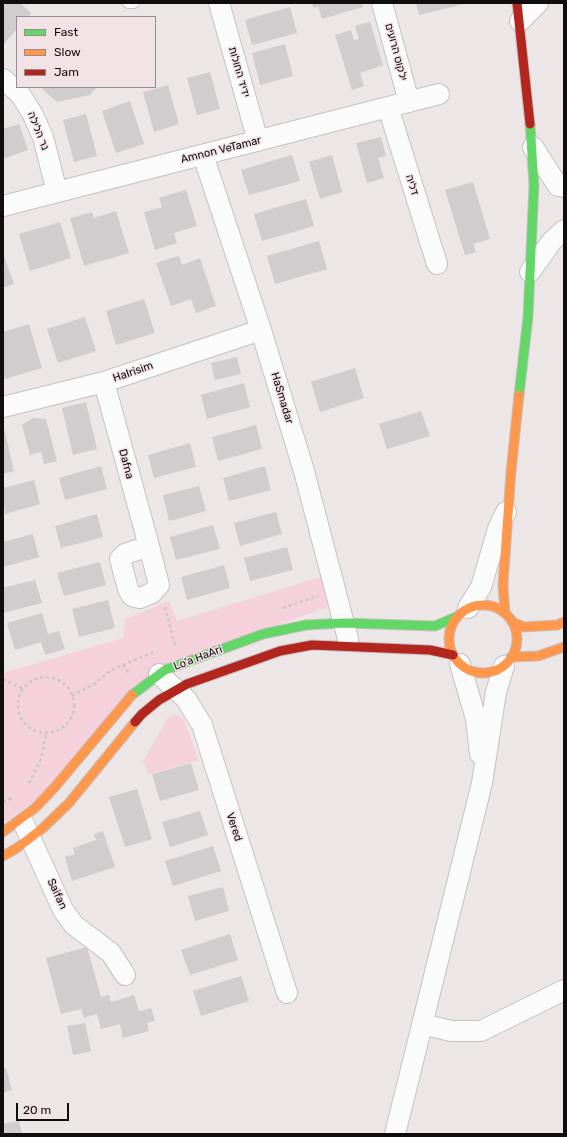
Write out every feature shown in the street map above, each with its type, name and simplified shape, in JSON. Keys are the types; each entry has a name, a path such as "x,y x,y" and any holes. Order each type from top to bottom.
{"street":[{"name":"ידיד החולות","path":"219,3 258,141"},
{"name":"ילקוט הרועים","path":"382,3 409,102"},
{"path":"505,613 503,604 503,585 510,505 511,472 528,317 534,185 534,147 519,12 538,3"},
{"name":"נר הלילה","path":"3,79 20,94 32,113 43,137 57,192"},
{"name":"Amnon VeTamar","path":"3,206 439,94"},
{"name":"דליה","path":"388,107 437,264"},
{"path":"534,147 558,186 564,187"},
{"name":"HaSmadar","path":"203,155 261,330 304,471 345,623 349,645"},
{"path":"530,272 552,242 564,230"},
{"name":"HaIrisim","path":"3,407 104,382 261,330"},
{"name":"Dafna","path":"104,382 159,585"},
{"path":"482,784 476,719 456,660 449,646 449,635 451,625 481,587 498,529 510,505"},
{"path":"149,546 124,554 120,559 128,590 132,596 140,598 152,593 159,585"},
{"path":"395,1134 482,784 496,692 517,642 516,632 512,622 505,613 496,608 486,605 462,613"},
{"name":"Lo'a HaAri","path":"3,832 21,819 54,788 127,699 159,674 190,660 263,634 306,625 345,623 435,626 444,624 462,613"},
{"path":"512,622 524,627 557,625 564,622"},
{"name":"Lo'a HaAri","path":"3,856 48,824 69,803 142,714 158,700 176,689 280,651 312,645 349,645 430,650 456,660"},
{"path":"456,660 469,670 479,673 495,671 508,661 538,656 564,647"},
{"name":"Vered","path":"159,674 186,699 202,725 287,993"},
{"name":"Saifan","path":"21,819 31,837 63,910 74,925 111,953 125,975"},
{"path":"422,1024 451,1030 482,1031 496,1026 564,990"}],"lane":[{"path":"128,3 134,3"}],"path":[{"path":"159,585 175,645"},
{"path":"44,677 54,678 68,687 74,706 70,719 64,727 56,732 46,733 36,732 26,725 18,708 19,698 23,689 35,680 44,677"},
{"path":"3,679 23,689"},
{"path":"28,785 41,759 46,733"},
{"path":"3,802 18,796"}],"shaded area":[{"path":"324,576 330,606 161,667 44,793 3,824 3,673 123,638 125,619 169,601 177,621"},
{"path":"175,714 184,720 199,760 149,774 143,761 167,719"}],"building":[{"path":"6,3 20,3 31,13 29,16 16,16 16,30 3,45 3,7"},
{"path":"312,3 362,3 363,7 322,19 318,6 314,8"},
{"path":"416,3 464,3 464,4 419,15"},
{"path":"290,7 297,33 252,45 245,20"},
{"path":"370,22 383,65 360,73 364,86 352,90 335,35 351,30 354,40 359,39 355,26"},
{"path":"285,44 293,76 260,85 252,53"},
{"path":"210,72 220,109 197,115 187,78"},
{"path":"168,85 179,124 154,132 143,92"},
{"path":"96,88 90,95 57,102 42,89"},
{"path":"130,101 144,144 116,153 102,111"},
{"path":"86,114 97,156 74,162 63,120"},
{"path":"19,124 28,150 3,159 3,129"},
{"path":"381,137 386,156 378,158 384,178 367,183 356,143"},
{"path":"292,155 300,181 249,195 241,170"},
{"path":"332,155 342,192 320,199 309,162"},
{"path":"473,182 490,239 473,244 476,252 465,255 445,190"},
{"path":"186,190 197,226 174,233 177,243 155,250 144,212 162,207 159,198"},
{"path":"306,199 314,226 262,241 254,214"},
{"path":"116,211 129,253 84,266 70,218 92,212 94,218"},
{"path":"60,222 71,258 30,271 19,234"},
{"path":"319,241 327,269 275,284 267,256"},
{"path":"3,253 14,284 3,288"},
{"path":"179,256 182,265 200,258 216,306 196,313 191,299 171,306 156,263"},
{"path":"144,299 155,333 116,345 106,311"},
{"path":"85,317 96,351 58,363 47,329"},
{"path":"29,324 42,368 5,379 3,372 3,332"},
{"path":"237,357 241,374 215,380 211,363"},
{"path":"355,368 364,398 320,412 311,382"},
{"path":"244,383 250,407 207,419 201,395"},
{"path":"86,402 97,449 73,455 62,408"},
{"path":"421,411 430,436 387,449 379,424"},
{"path":"33,418 46,419 57,461 44,464 41,452 30,455 22,425"},
{"path":"256,425 262,449 218,461 212,437"},
{"path":"4,428 14,471 3,474 3,429"},
{"path":"190,443 196,467 154,478 148,455"},
{"path":"101,466 107,489 65,500 59,478"},
{"path":"265,466 271,490 229,501 223,478"},
{"path":"34,480 40,504 5,514 3,488"},
{"path":"199,486 206,511 169,521 163,495"},
{"path":"276,512 282,534 240,546 234,523"},
{"path":"97,514 103,537 61,548 55,526"},
{"path":"213,525 220,549 176,560 170,537"},
{"path":"33,534 39,557 3,567 3,542"},
{"path":"287,547 293,570 250,581 244,558"},
{"path":"100,562 106,585 64,596 57,573"},
{"path":"224,565 230,588 187,600 181,577"},
{"path":"35,580 42,603 3,613 3,588"},
{"path":"108,600 115,628 79,637 72,609"},
{"path":"42,613 48,634 59,631 65,649 45,655 41,642 15,650 7,623"},
{"path":"191,763 199,790 160,801 152,774"},
{"path":"137,789 152,839 125,847 109,797"},
{"path":"200,811 208,835 170,847 162,822"},
{"path":"103,831 115,867 72,881 65,857 75,854 73,848 96,840 94,834"},
{"path":"213,846 221,871 173,886 165,861"},
{"path":"223,887 229,911 195,921 188,896"},
{"path":"230,934 238,960 190,975 181,950"},
{"path":"87,947 101,997 109,995 111,1002 134,995 139,1011 151,1008 155,1021 147,1023 149,1031 123,1038 120,1024 101,1029 97,1014 84,1018 81,1009 61,1014 46,958"},
{"path":"241,976 249,1001 201,1016 193,991"},
{"path":"85,1023 91,1051 73,1055 67,1026"},
{"path":"3,1068 6,1068 12,1090 3,1093"},
{"path":"19,1121 22,1134 3,1134 3,1124"}],"traffic: fast":[{"path":"519,395 528,317 534,185 530,124"},
{"path":"132,695 165,670 263,634 306,625 345,623 435,626 456,617"}],"traffic: slow":[{"path":"505,613 503,585 511,472 519,395"},
{"path":"483,605 496,608 507,615 514,626 517,639 514,652 507,663 496,670 483,673 470,670 459,663 452,652 449,639 452,626 459,615 470,608 483,605"},
{"path":"512,622 524,627 557,625 564,622"},
{"path":"511,657 538,656 564,647"},
{"path":"3,832 35,808 54,788 132,695"},
{"path":"3,856 17,848 43,828 69,803 135,722"}],"traffic: jam":[{"path":"517,3 530,124"},
{"path":"135,722 159,700 187,684 280,651 312,645 430,650 453,655"}]}
